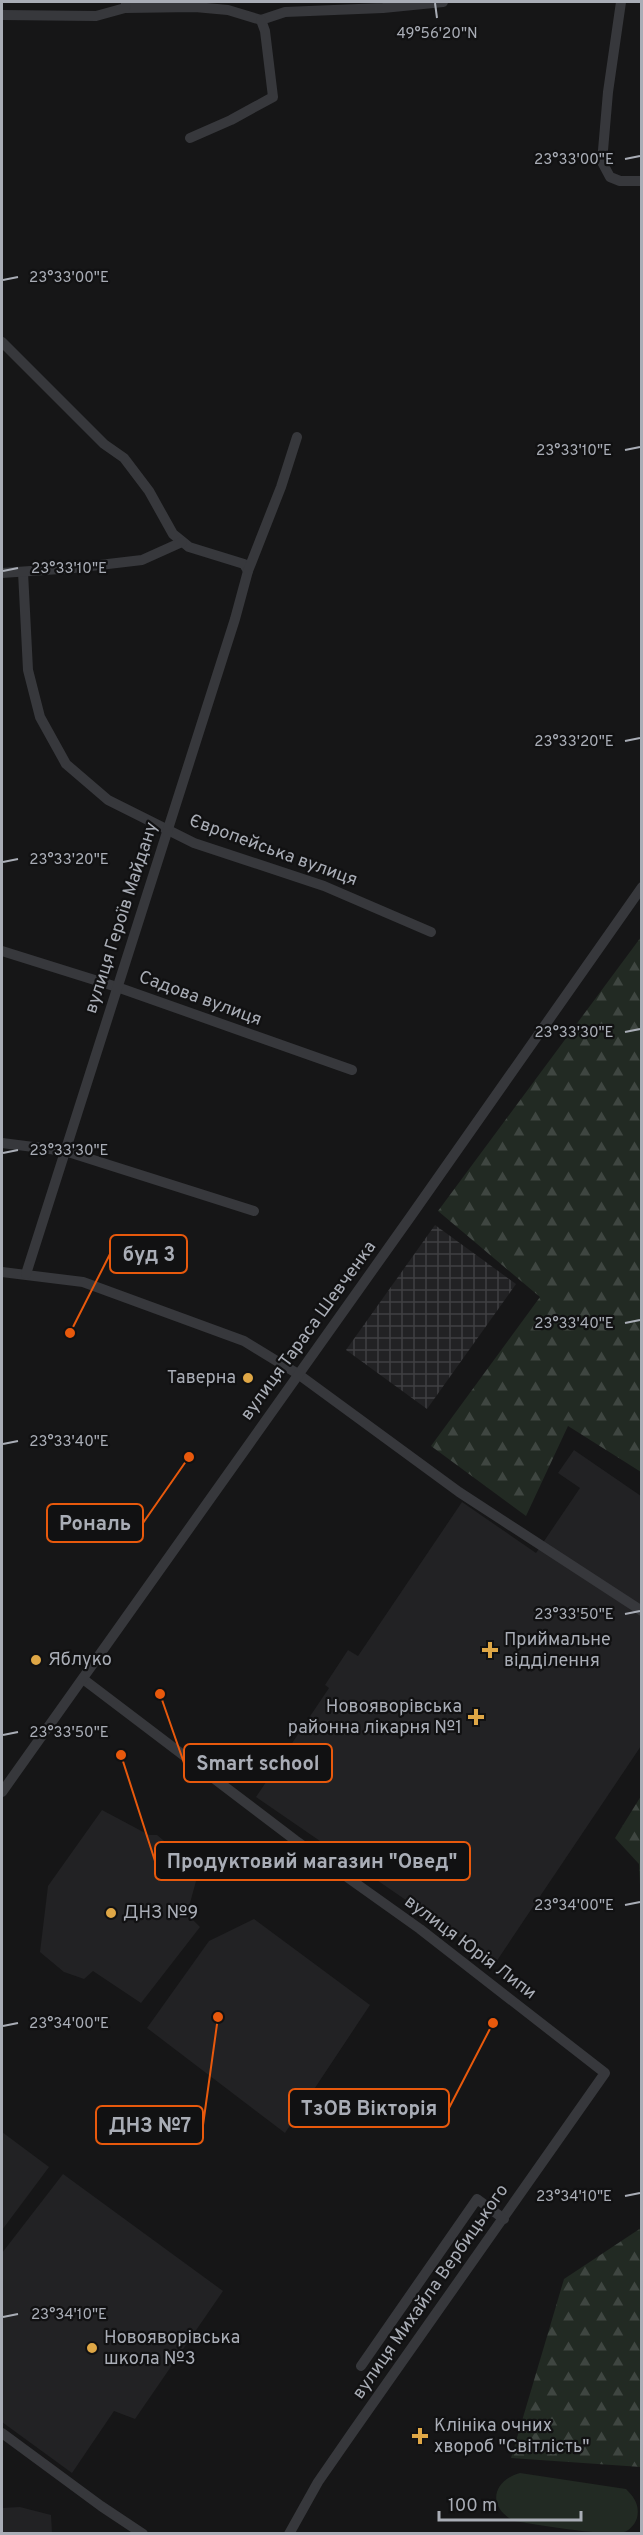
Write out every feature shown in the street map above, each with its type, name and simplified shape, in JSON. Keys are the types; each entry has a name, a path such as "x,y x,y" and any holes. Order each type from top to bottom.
{"street":[{"path":"2,15 96,16 126,5 228,10 261,20 285,12 383,8 443,2"},
{"path":"621,2 608,92 602,162 610,177 620,181 642,181"},
{"path":"190,138 231,120 273,97 265,31 261,20"},
{"path":"2,342 104,444 124,458 137,473 173,534 189,547 244,564 248,571"},
{"name":"вулиця Героїв Майдану","path":"26,1274 248,571 281,487 297,437"},
{"path":"2,573 142,560 182,542"},
{"name":"Європейська вулиця","path":"23,572 28,670 40,717 66,764 108,800 194,843 324,886 431,932"},
{"name":"вулиця Тараса Шевченка","path":"2,1792 642,887"},
{"name":"Садова вулиця","path":"2,951 117,987 352,1070"},
{"path":"2,1143 65,1152 254,1211"},
{"path":"2,1272 83,1282 160,1308 244,1341 298,1374 459,1492 642,1611"},
{"name":"вулиця Юрія Липи","path":"83,1679 295,1840 420,1929 605,2073"},
{"name":"вулиця Михайла Вербицького","path":"289,2534 318,2482 605,2073"},
{"path":"361,2366 477,2199 504,2219"},
{"path":"2,2433 143,2534"}],"shaded area":[{"path":"435,1225 516,1284 427,1409 346,1350"},
{"name":"Новояворівська районна лікарня №1","path":"574,1450 641,1496 641,1746 496,1962 256,1797 329,1688 325,1685 348,1650 358,1656 462,1502 536,1553 580,1488 558,1473"},
{"path":"102,1810 149,1835 157,1835 199,1870 187,1914 200,1927 141,2003 93,1971 84,1979 64,1972 40,1952 48,1886"},
{"path":"254,1919 370,2005 285,2133 147,2028 209,1941"},
{"path":"2,2132 49,2167 2,2230"},
{"name":"Новояворівська школа №3","path":"63,2174 223,2291 135,2419 114,2411 72,2473 2,2422 2,2253"},
{"path":"20,2507 51,2515 52,2533 2,2533 2,2508"}],"green space":[{"path":"641,937 641,1472 568,1426 526,1516 431,1446 540,1297 438,1211"},
{"path":"641,1796 641,1905 639,1864 615,1838"},
{"path":"641,2228 641,2467 511,2458 564,2279"},
{"path":"520,2473 626,2489 637,2505 636,2521 631,2528 621,2533 598,2533 514,2521 500,2509 496,2495 503,2482"}],"place":[{"name":"буд 3","path":"70,1333"},
{"name":"Таверна","path":"248,1378"},
{"name":"Рональ","path":"189,1457"},
{"name":"Приймальне відділення","path":"490,1650"},
{"name":"Яблуко","path":"36,1660"},
{"name":"Smart school","path":"160,1694"},
{"name":"Новояворівська районна лікарня №1","path":"476,1717"},
{"name":"Продуктовий магазин \"Овед\"","path":"121,1755"},
{"name":"ДНЗ №9","path":"111,1913"},
{"name":"ДНЗ №7","path":"218,2017"},
{"name":"ТзОВ Вікторія","path":"493,2023"},
{"name":"Новояворівська школа №3","path":"92,2348"},
{"name":"Клініка очних хвороб \"Світлість\"","path":"420,2436"}]}
